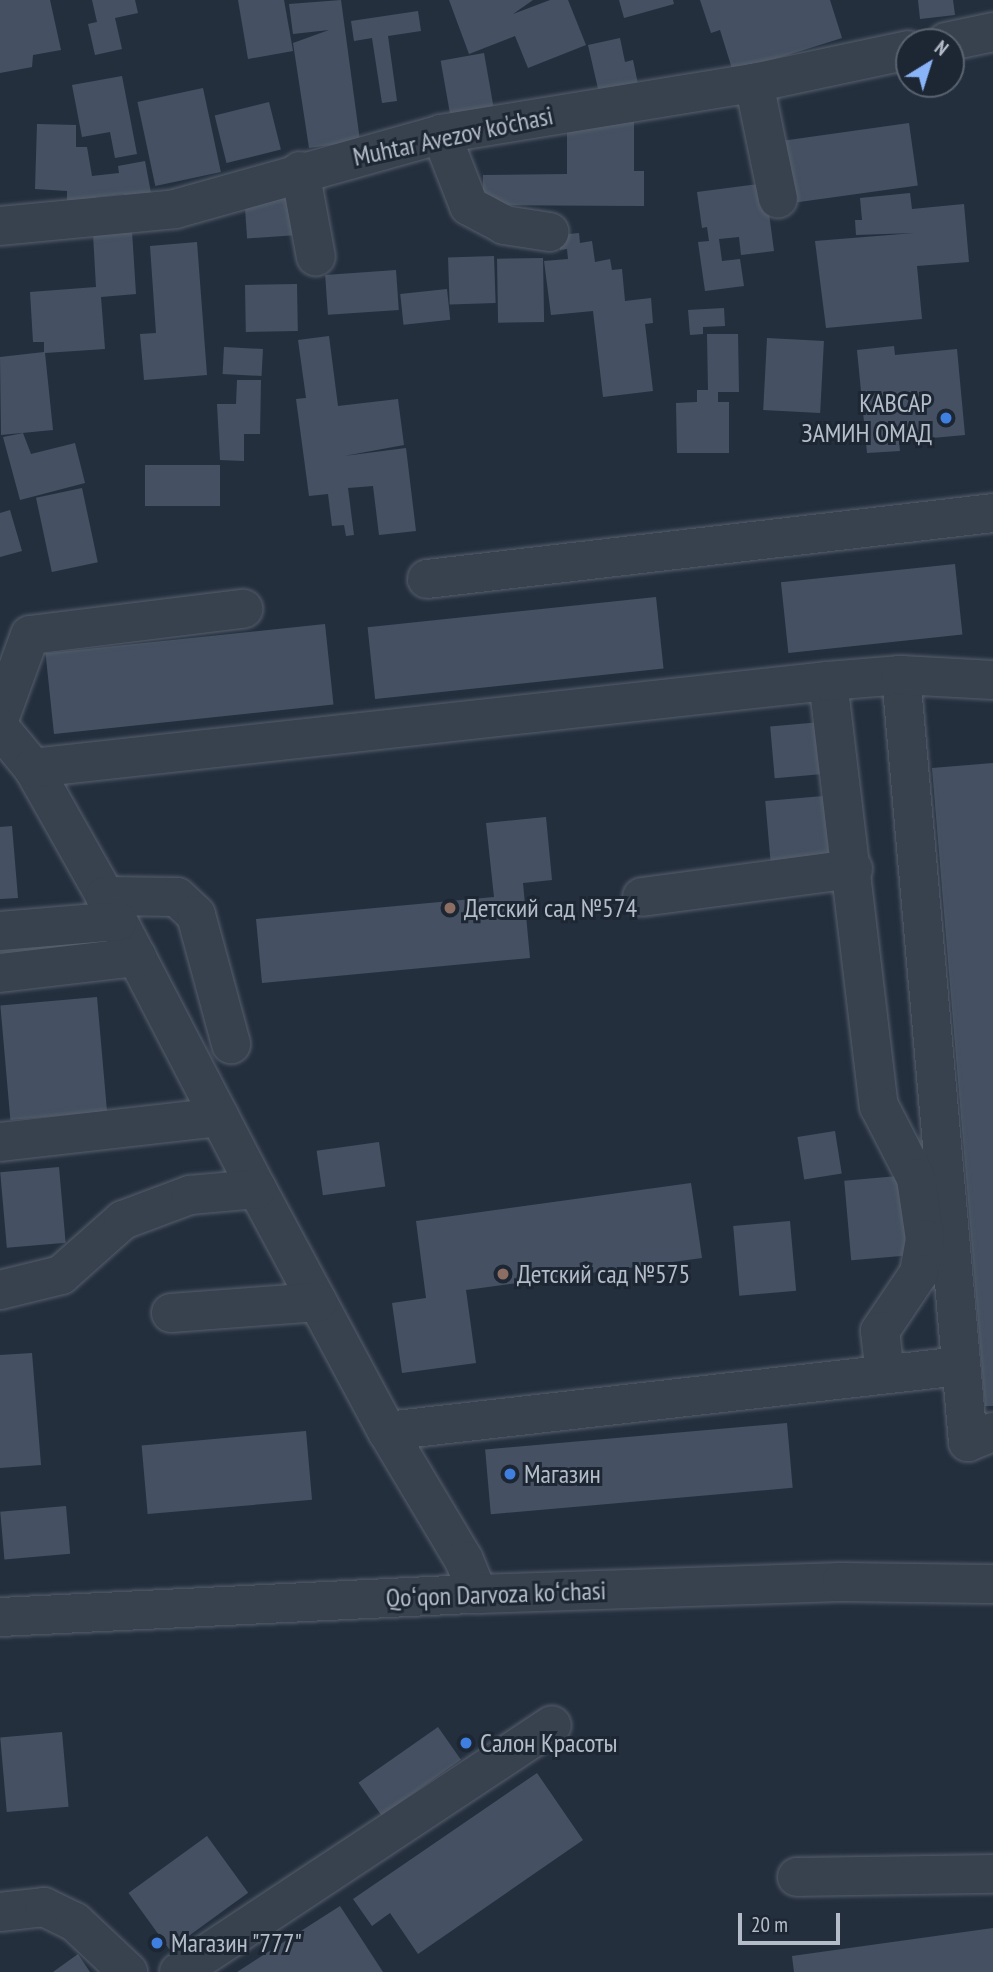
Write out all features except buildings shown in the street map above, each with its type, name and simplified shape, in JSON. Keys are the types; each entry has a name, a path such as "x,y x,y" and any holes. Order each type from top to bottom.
{"street":[{"path":"965,38 993,32"},
{"name":"Muhtar Avezov ko'chasi","path":"0,226 175,209 300,171 441,134 754,83 895,53"},
{"path":"754,83 778,199"},
{"path":"441,134 469,206 503,225 548,232"},
{"path":"300,171 316,257"},
{"path":"427,579 993,513"},
{"path":"0,718 30,635 243,609"},
{"path":"901,675 960,1366 981,1437"},
{"path":"33,768 828,681 901,675 993,680"},
{"path":"828,681 853,869 879,1106 916,1178 925,1239 919,1273 880,1331 885,1374"},
{"path":"0,728 33,768 111,909 387,1432 464,1560 478,1594"},
{"path":"642,897 853,869"},
{"path":"0,931 177,897 196,915 231,1044"},
{"path":"0,973 136,957"},
{"path":"0,1142 220,1117"},
{"path":"0,1290 61,1275 123,1220 190,1195 257,1189"},
{"path":"171,1313 318,1302"},
{"path":"387,1432 960,1366"},
{"name":"Qoʻqon Darvoza koʻchasi","path":"0,1617 478,1594 841,1582 993,1584"},
{"path":"179,1972 552,1726"},
{"path":"797,1877 993,1874"},
{"path":"0,1912 44,1907 75,1922 128,1972"}],"place":[{"name":"КАВСАР ЗАМИН ОМАД","path":"946,418"},
{"name":"Детский сад №574","path":"450,908"},
{"name":"Детский сад №575","path":"503,1274"},
{"name":"Магазин","path":"510,1474"},
{"name":"Салон Красоты","path":"466,1743"},
{"name":"Магазин \"777\"","path":"157,1943"}]}
